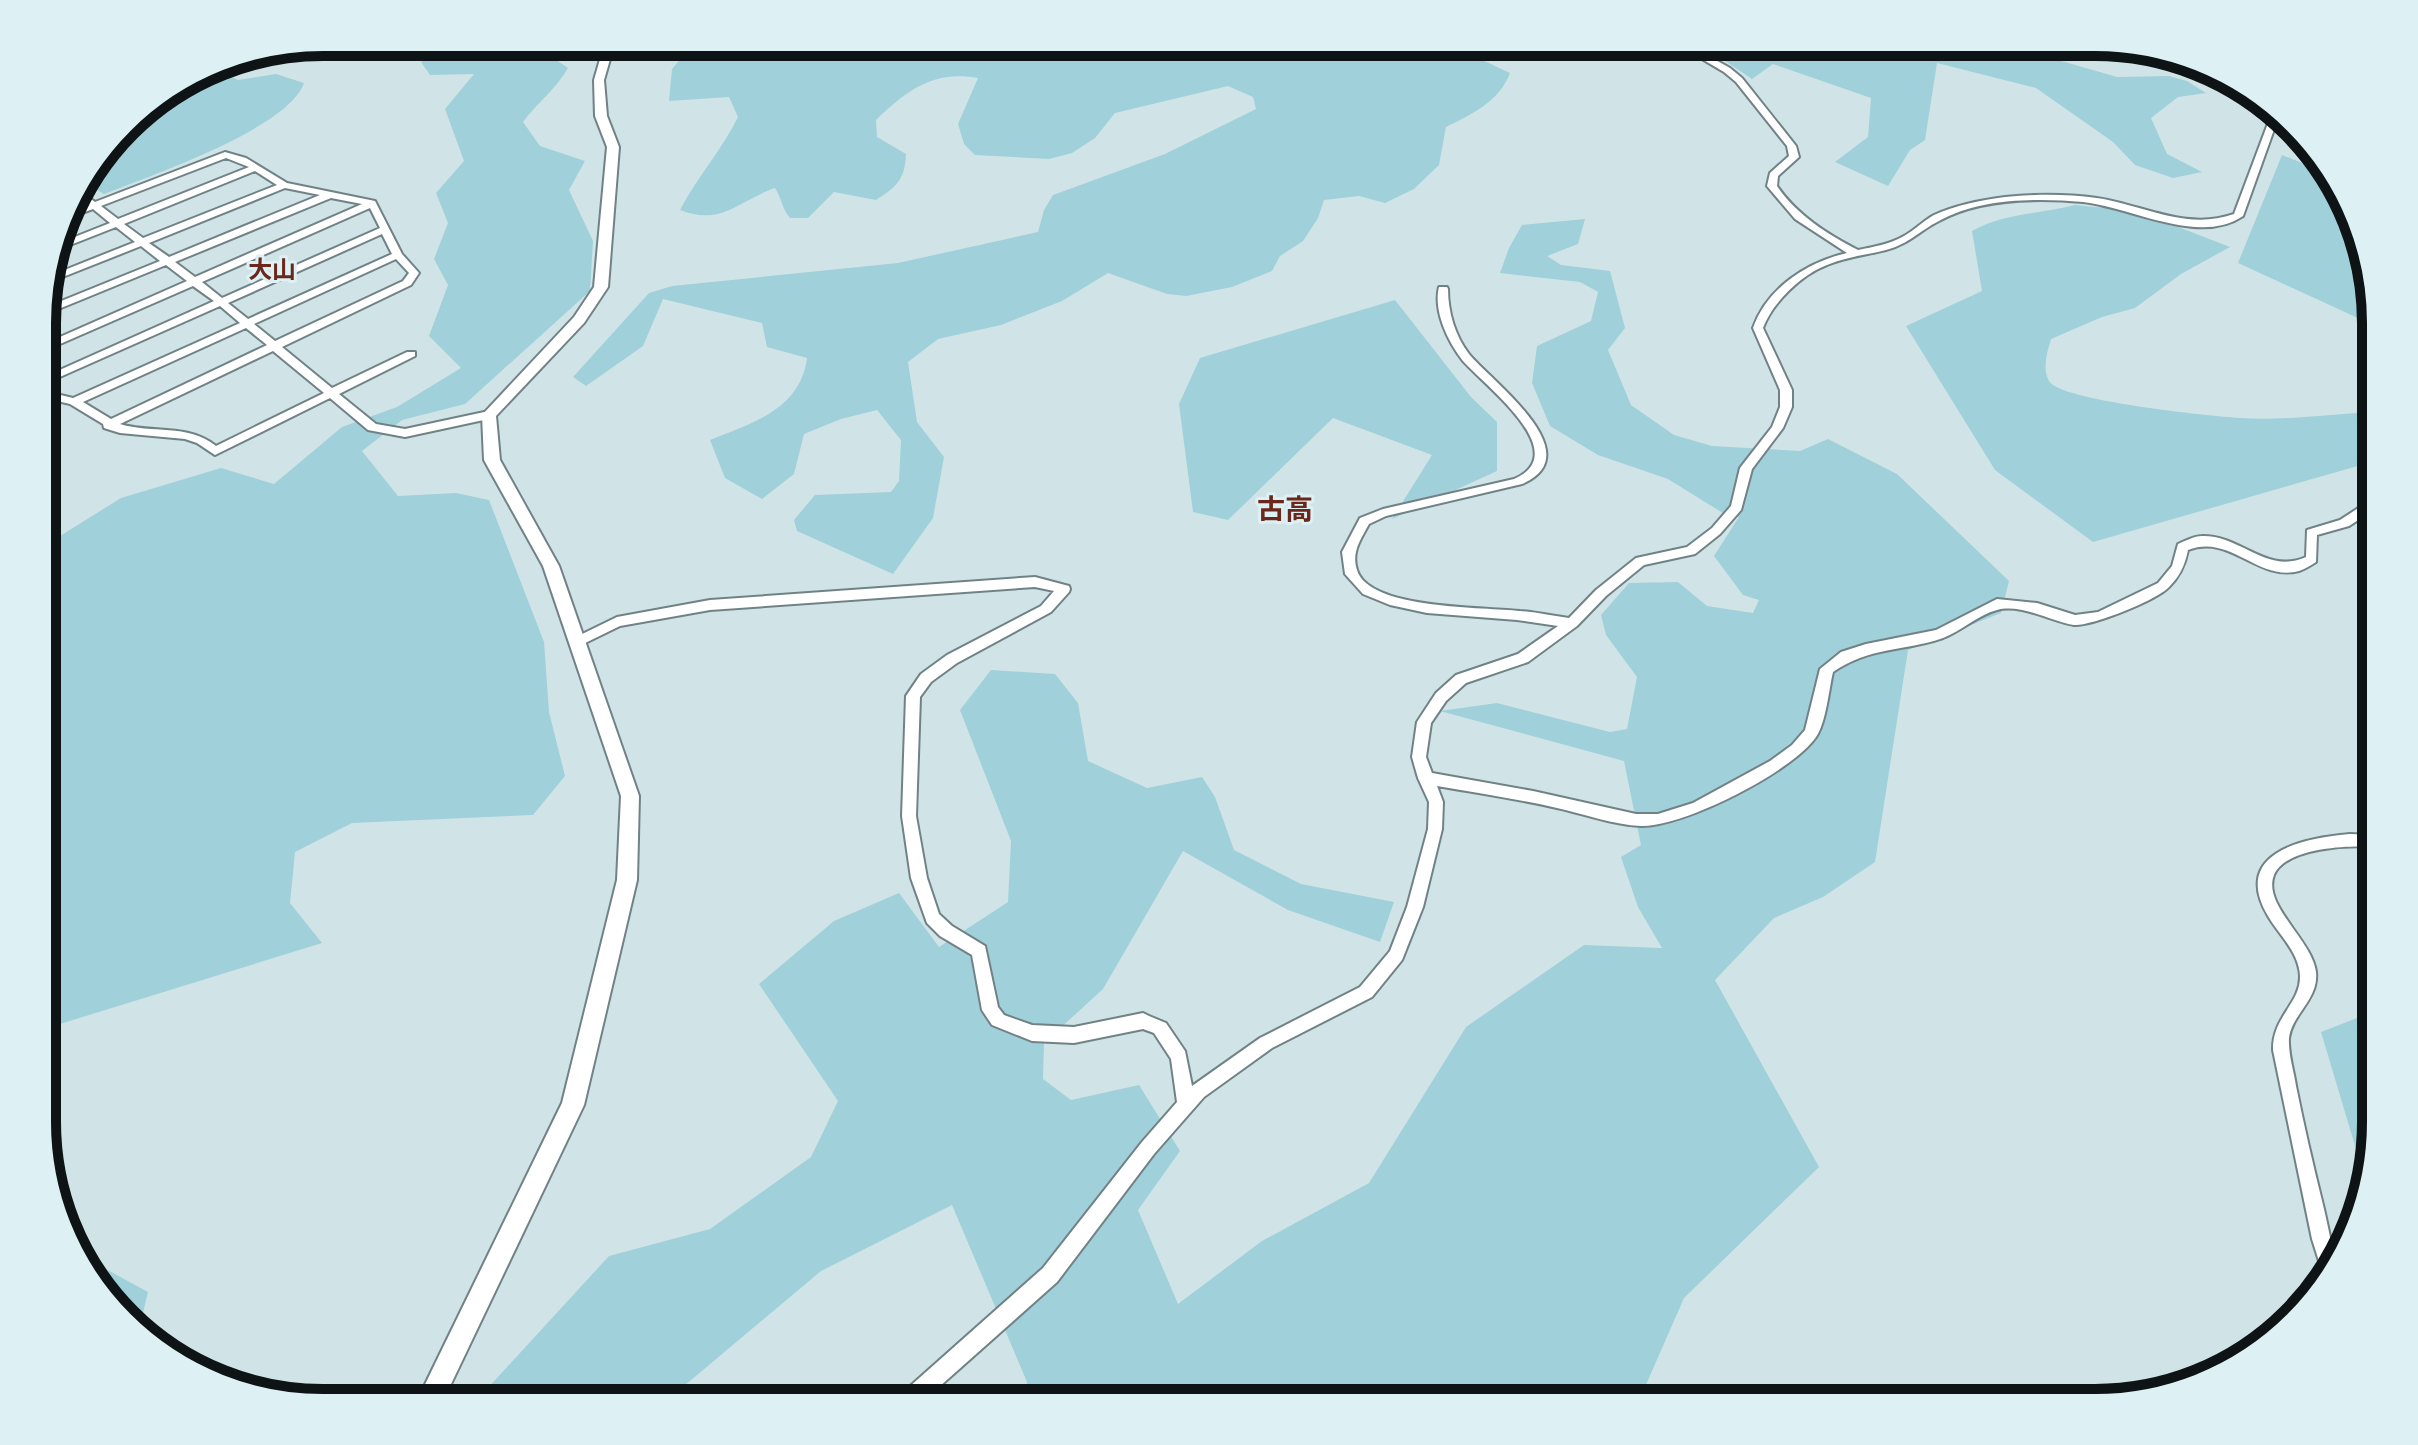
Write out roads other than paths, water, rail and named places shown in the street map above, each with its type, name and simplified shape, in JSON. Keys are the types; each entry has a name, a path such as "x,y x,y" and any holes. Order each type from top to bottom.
{"street":[{"path":"86,200 220,301 335,393 372,427 405,433 489,415 579,320 601,287 613,147 601,116 599,80 606,56"},
{"path":"1702,56 1739,80 1791,146 1794,157 1773,175 1772,186 1778,197 1817,231 1857,254"},
{"path":"922,1389 1050,1275 1198,1091 1266,1043 1366,992 1396,955 1415,907 1435,829 1436,802 1419,757 1424,722 1441,697 1461,679 1523,658 1572,623 1601,593 1640,561 1691,551 1716,531 1737,507 1746,468 1777,428 1786,407 1786,390 1758,328 1764,308 1823,262 1899,244 1934,219 1968,207 2033,199 2083,199 2123,205 2197,226 2221,225 2238,216 2272,123"},
{"path":"82,210 225,155 243,160 253,169 284,185 372,203"},
{"path":"68,243 253,169"},
{"path":"60,275 284,185"},
{"path":"57,307 331,194"},
{"path":"108,425 407,283 414,273 398,255 372,203"},
{"path":"56,343 372,203"},
{"path":"56,376 385,229"},
{"path":"74,402 398,255"},
{"path":"1443,289 1446,316 1454,339 1467,358 1526,417 1539,440 1536,469 1526,478 1506,486 1383,513 1364,521 1345,562 1348,575 1356,585 1374,596 1454,613 1519,615 1572,623"},
{"path":"56,397 74,402 108,425 120,429 186,435 201,440 215,451 411,354"},
{"path":"436,1389 573,1105 627,880 630,796 551,566 492,460 489,415"},
{"path":"1425,778 1533,797 1636,820 1658,820 1698,807 1775,765 1797,749 1812,732 1827,669 1846,656 1939,634 1997,604 2037,608 2075,620 2101,616 2163,586 2178,567 2182,547 2192,541 2210,538 2269,566 2302,566 2312,559 2311,533 2354,519 2361,511"},
{"path":"577,642 617,622 753,600 1035,582 1064,589 1046,609 952,659 926,678 913,696 909,816 919,878 933,918 946,931 979,951 990,1010 998,1020 1032,1033 1074,1035 1143,1021 1160,1028 1179,1057 1186,1105"},
{"path":"2327,1254 2292,1113 2281,1049 2284,1025 2302,1003 2308,983 2308,969 2303,955 2268,900 2265,877 2277,859 2289,853 2340,840 2361,841"}],"district":[{"name":"大山","path":"272,270"},
{"name":"古高","path":"1285,509"}]}
